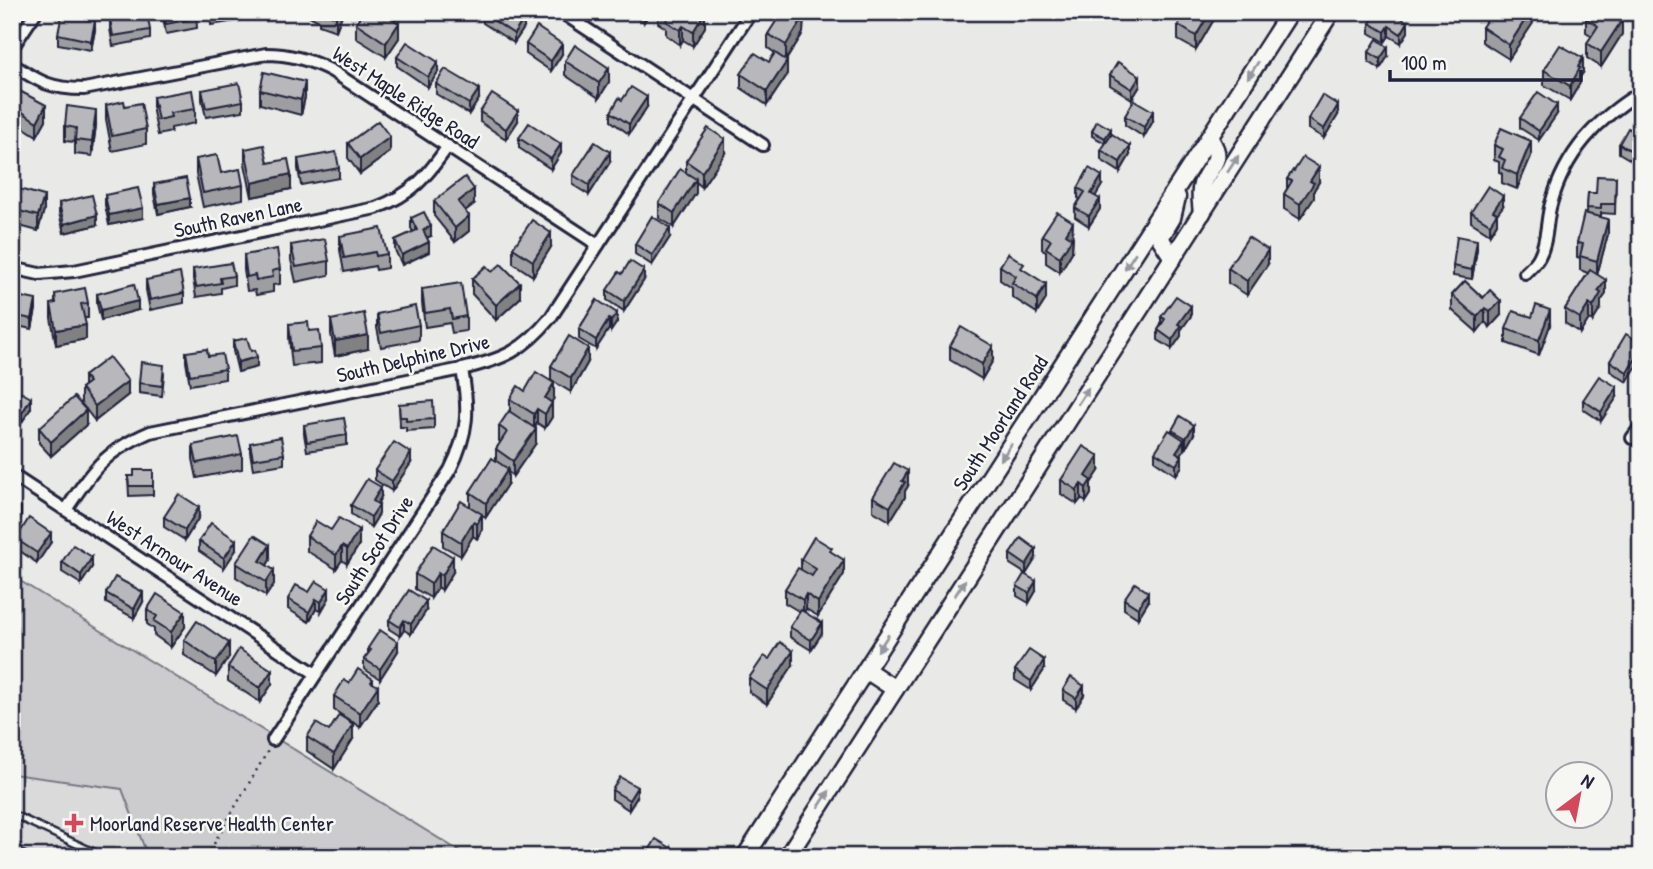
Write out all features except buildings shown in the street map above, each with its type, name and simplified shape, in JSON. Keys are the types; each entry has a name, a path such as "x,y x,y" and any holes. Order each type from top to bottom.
{"main road":[{"name":"South Moorland Road","path":"745,857 1290,12"},
{"path":"787,857 1331,12"},
{"path":"1202,213 1202,184 1217,156 1217,149 1209,138"},
{"path":"1173,258 1160,238 1172,218 1181,181"},
{"path":"866,670 895,689"}],"street":[{"path":"12,48 36,12"},
{"path":"561,12 763,145"},
{"name":"South Delphine Drive","path":"66,510 100,462 131,440 150,432 462,369 509,355 538,332 551,317 751,12"},
{"name":"West Maple Ridge Road","path":"12,64 45,84 66,89 84,89 251,56 274,54 316,62 598,246"},
{"path":"1525,273 1542,251 1550,205 1577,149 1610,112 1641,92"},
{"name":"South Raven Lane","path":"12,268 39,274 74,271 376,208 392,201 423,180 448,146"},
{"name":"South Scot Drive","path":"273,740 450,470 465,433 467,397 462,369"},
{"path":"1632,438 1641,426"},
{"name":"West Armour Avenue","path":"12,475 316,674"}],"lane":[{"path":"12,814 100,856"},
{"path":"12,850 27,857"}],"path":[{"path":"210,857 217,838 273,740"}],"shaded area":[{"path":"12,576 469,857 148,857 122,789 12,774"},
{"name":"Moorland Reserve Health Center","path":"12,774 122,789 148,857 12,857"}],"place":[{"name":"Moorland Reserve Health Center","path":"74,823"}]}
